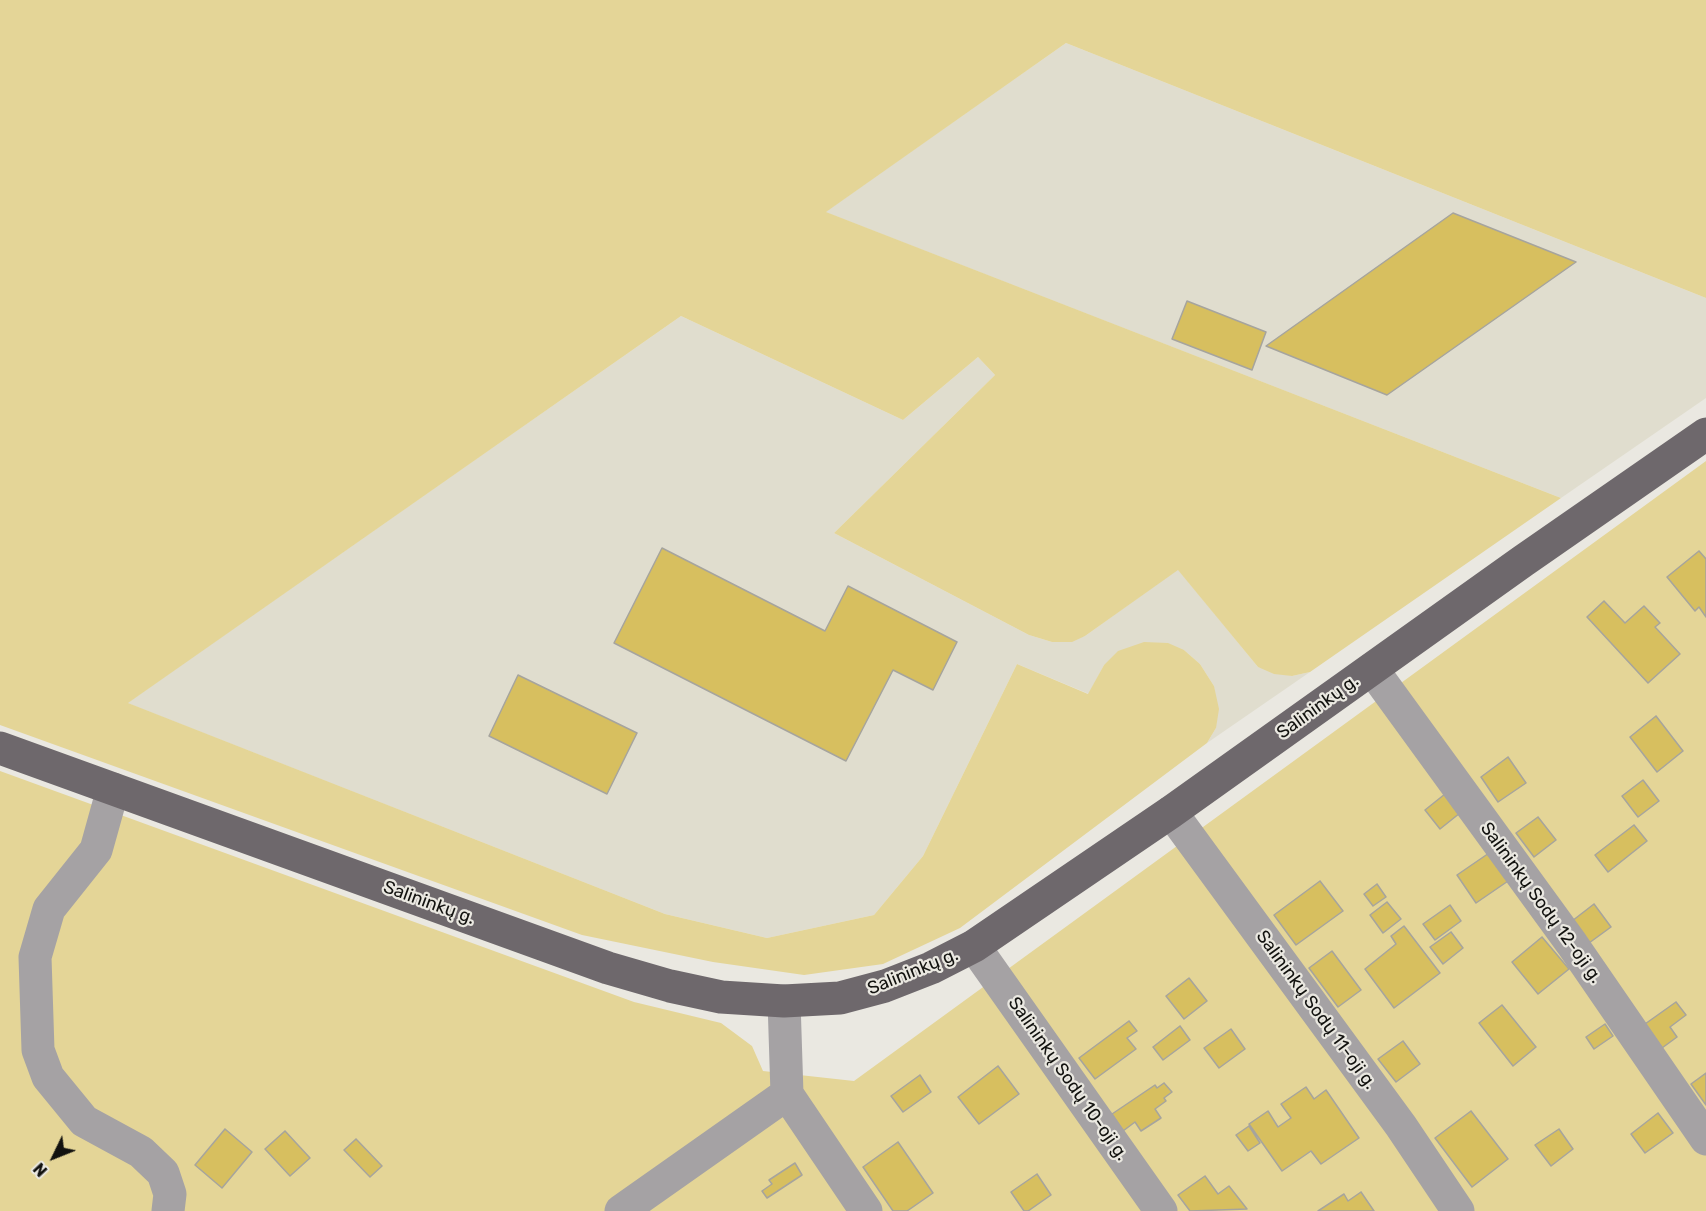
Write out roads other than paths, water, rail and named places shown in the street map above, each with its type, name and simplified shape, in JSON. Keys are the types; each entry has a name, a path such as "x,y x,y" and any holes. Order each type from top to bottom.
{"main road":[{"name":"Salininkų g.","path":"0,748 608,968 670,986 722,997 784,1001 840,998 885,987 931,968 974,946 1171,812 1706,434"}],"street":[{"name":"Salininkų Sodų 12-oji g.","path":"1371,669 1572,944 1706,1139"},
{"path":"114,789 96,850 50,909 35,957 38,1050 48,1077 84,1121 141,1152 163,1173 170,1194 168,1211"},
{"name":"Salininkų Sodų 11-oji g.","path":"1171,812 1401,1126 1458,1211"},
{"name":"Salininkų Sodų 10-oji g.","path":"974,946 1161,1211"},
{"path":"784,1001 786,1094 866,1211"},
{"path":"621,1211 786,1094"}]}
